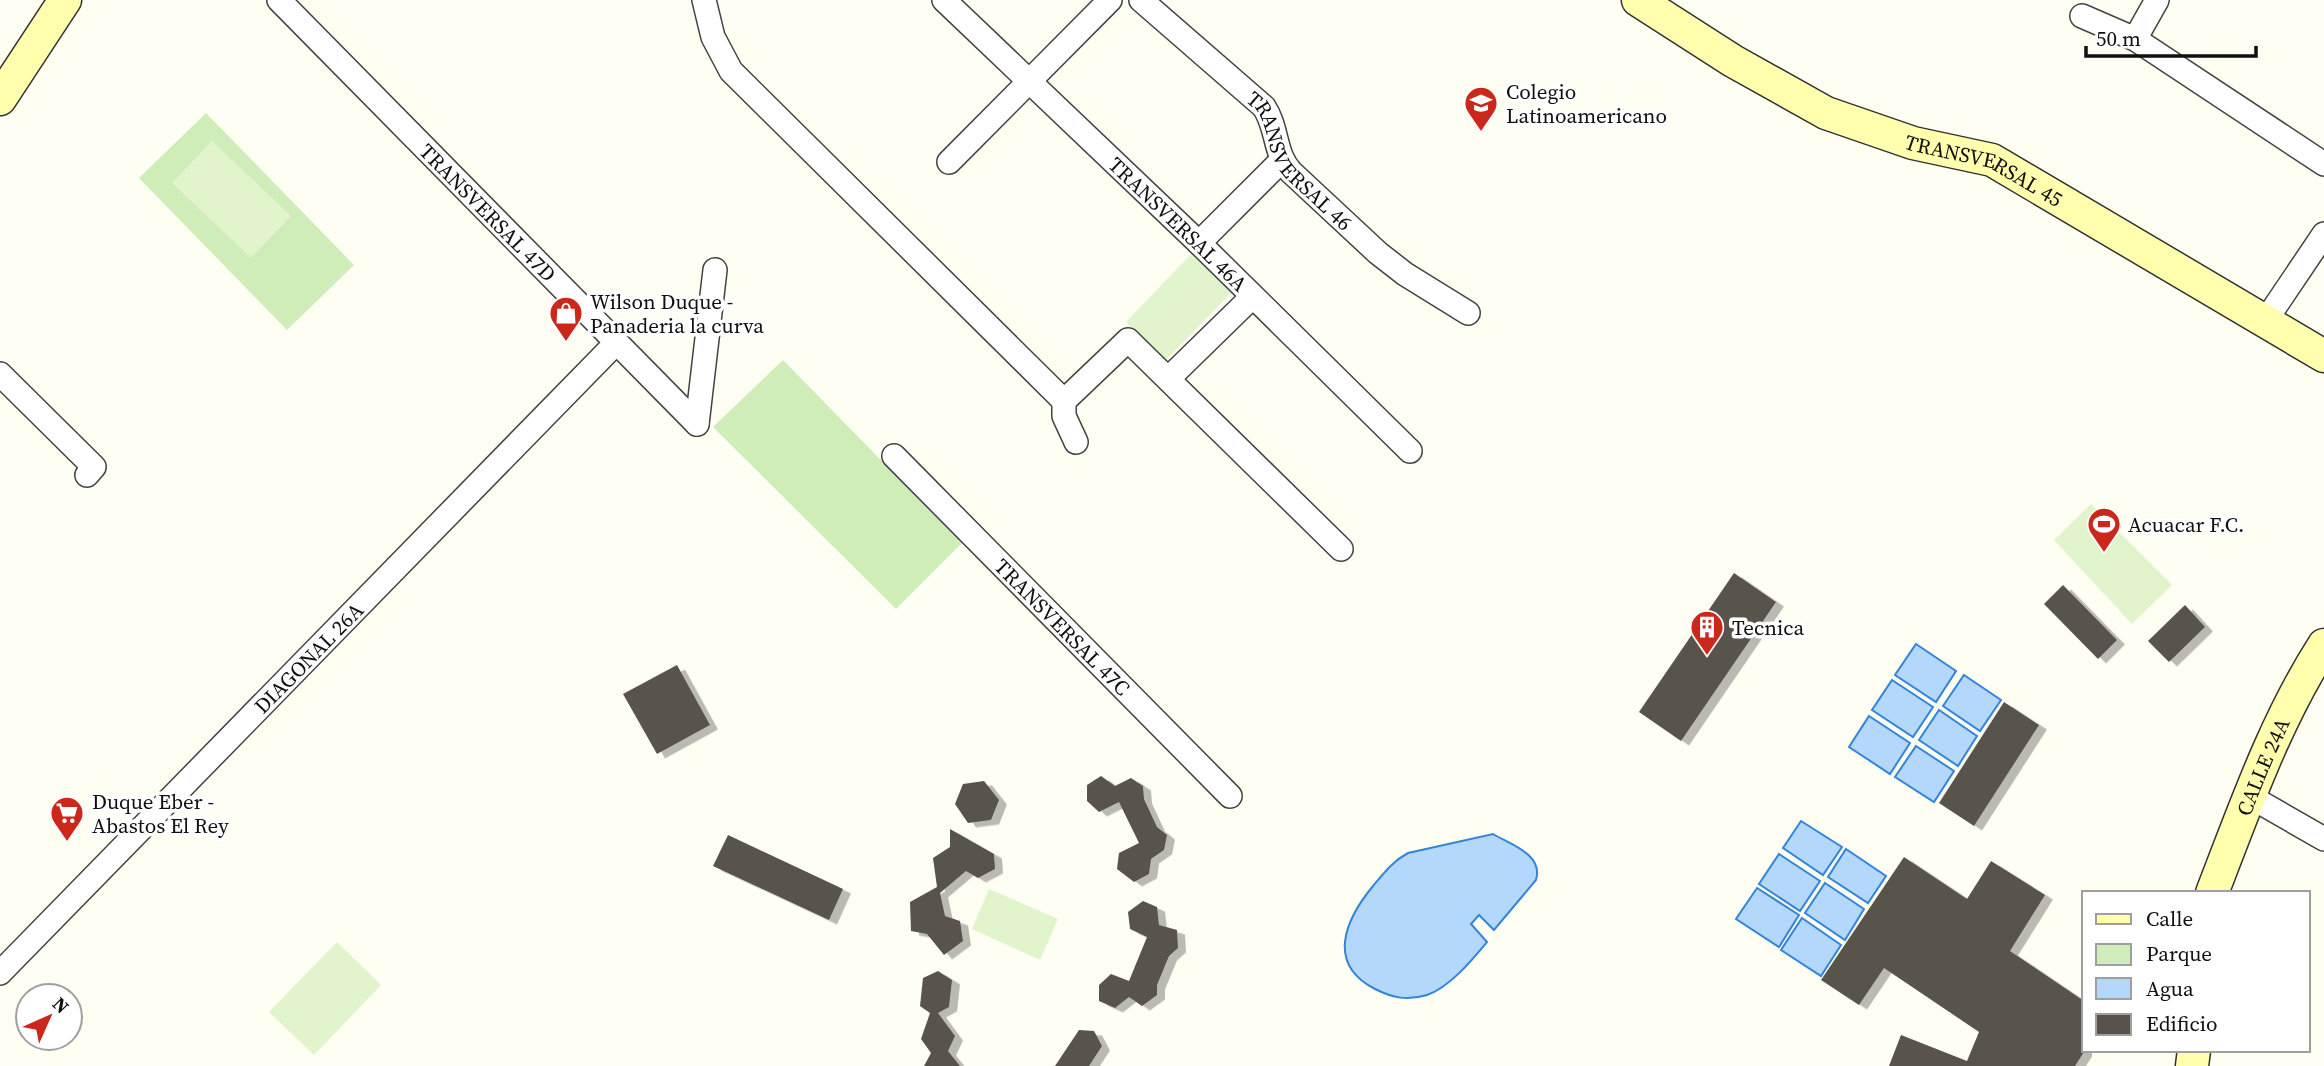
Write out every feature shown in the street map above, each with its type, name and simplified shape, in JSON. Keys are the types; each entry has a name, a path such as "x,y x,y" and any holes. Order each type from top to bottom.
{"street":[{"path":"0,99 65,0"},
{"name":"TRANSVERSAL 47D","path":"279,0 697,424 715,270"},
{"path":"704,0 713,37 731,71 1064,401 1064,416 1076,442"},
{"name":"TRANSVERSAL 46A","path":"944,0 1199,243 1410,451"},
{"path":"949,162 1110,0"},
{"name":"TRANSVERSAL 46","path":"1141,0 1264,107 1273,125 1281,161 1378,253 1405,274 1468,313"},
{"name":"TRANSVERSAL 45","path":"1638,0 1733,61 1826,113 1913,143 1992,160 2324,356"},
{"path":"2136,39 2157,0"},
{"path":"2082,16 2136,39 2324,164"},
{"path":"1199,243 1281,161"},
{"path":"2266,320 2324,234"},
{"path":"1168,379 1252,297"},
{"path":"1064,401 1128,340 1341,549"},
{"name":"DIAGONAL 26A","path":"0,973 616,343"},
{"path":"0,374 94,467 87,475"},
{"name":"TRANSVERSAL 47C","path":"894,456 1230,796"},
{"name":"CALLE 24A","path":"2213,891 2249,796 2297,687 2324,645"},
{"path":"2249,796 2324,839"}],"green space":[{"path":"206,113 354,265 287,330 139,178"},
{"path":"212,141 291,216 251,258 172,183"},
{"path":"1195,250 1235,289 1166,360 1126,322"},
{"path":"783,360 962,543 896,609 713,427"},
{"name":"Acuacar F.C.","path":"2091,504 2172,585 2132,624 2054,540"},
{"path":"989,889 1058,919 1040,960 972,929"},
{"path":"337,942 381,985 314,1055 269,1012"}],"water":[{"path":"1916,644 1956,671 1936,702 1895,675"},
{"path":"1964,675 2001,700 1980,731 1943,706"},
{"path":"1892,680 1933,707 1913,737 1872,710"},
{"path":"1939,710 1977,736 1958,766 1919,740"},
{"path":"1869,716 1910,743 1890,774 1849,747"},
{"path":"1916,746 1954,771 1934,802 1895,777"},
{"path":"1801,821 1842,847 1823,875 1783,848"},
{"path":"1493,834 1530,857 1535,863 1536,880 1494,930 1479,915 1471,924 1487,942 1467,965 1436,991 1413,998 1388,995 1360,979 1350,967 1345,954 1348,927 1363,899 1385,872 1408,853"},
{"path":"1846,849 1886,876 1868,903 1828,877"},
{"path":"1779,854 1820,881 1800,911 1759,884"},
{"path":"1825,883 1864,909 1845,940 1805,913"},
{"path":"1757,888 1799,915 1779,947 1736,919"},
{"path":"1802,918 1841,945 1821,976 1781,950"}],"building":[{"name":"Tecnica","path":"1734,573 1776,602 1681,741 1639,712"},
{"path":"2063,585 2117,640 2098,659 2044,604"},
{"path":"2185,605 2205,627 2169,662 2148,641"},
{"path":"677,665 710,725 657,754 623,694"},
{"path":"2004,702 2039,725 1974,826 1939,803"},
{"path":"1101,776 1115,786 1131,778 1143,786 1144,799 1157,827 1167,835 1164,850 1151,859 1149,874 1134,882 1117,869 1119,853 1139,843 1119,802 1099,812 1087,801 1087,785"},
{"path":"984,781 999,800 991,820 968,823 955,804 963,784"},
{"path":"950,829 994,854 995,869 978,878 966,871 940,893 945,916 960,921 963,941 944,955 927,934 911,931 910,902 937,887 933,858 950,847"},
{"path":"728,835 843,889 829,920 713,866"},
{"path":"1904,857 1967,899 1991,861 2045,895 2010,951 2082,1000 2084,1052 2075,1066 1889,1066 1901,1035 1967,1061 1979,1032 1884,968 1859,1005 1821,980"},
{"path":"1143,901 1157,907 1159,925 1177,930 1178,948 1169,956 1157,985 1157,995 1142,1006 1129,997 1115,1008 1099,1001 1099,985 1111,974 1129,981 1147,937 1130,929 1128,912"},
{"path":"938,971 952,980 949,1007 938,1013 955,1036 948,1051 960,1066 924,1066 931,1053 921,1039 930,1013 920,1006 923,978"},
{"path":"1079,1030 1094,1031 1102,1046 1089,1066 1055,1066"}],"place":[{"name":"Colegio Latinoamericano","path":"1481,133"},
{"name":"Wilson Duque - Panaderia la curva","path":"566,343"},
{"name":"Acuacar F.C.","path":"2104,554"},
{"name":"Tecnica","path":"1707,657"},
{"name":"Duque Eber - Abastos El Rey","path":"67,843"}]}
